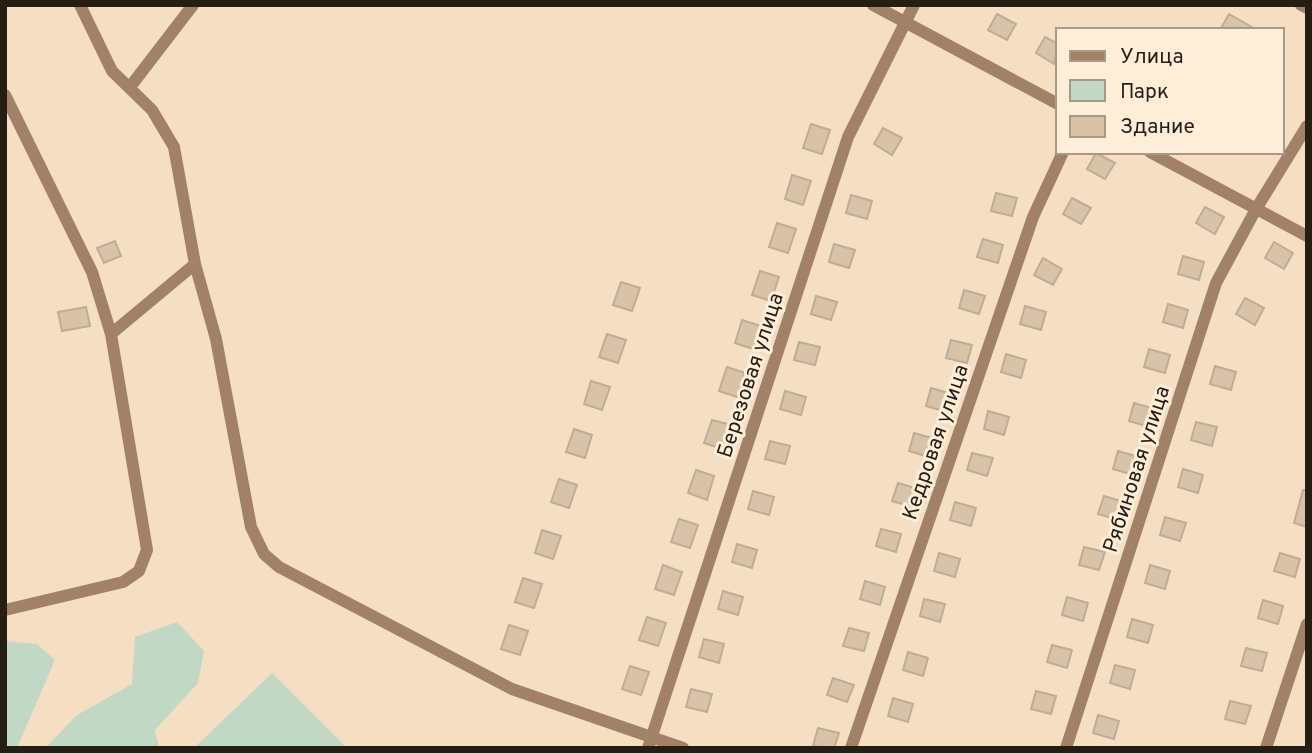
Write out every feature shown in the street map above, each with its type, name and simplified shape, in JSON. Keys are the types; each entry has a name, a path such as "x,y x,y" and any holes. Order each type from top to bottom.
{"street":[{"path":"80,5 112,71 152,110 174,148 195,264 216,339 251,527 264,554 279,567 512,689 650,743 683,748"},
{"path":"130,87 193,5"},
{"path":"873,5 1056,103"},
{"name":"Березовая улица","path":"650,743 848,136 914,5"},
{"path":"1301,5 1307,8"},
{"path":"5,95 92,272 111,334 146,550 139,571 123,582 5,610"},
{"name":"Рябиновая улица","path":"1066,748 1216,283 1256,209 1307,126"},
{"name":"Кедровая улица","path":"851,748 1033,217 1062,154"},
{"path":"1154,154 1307,236"},
{"path":"111,334 195,264"},
{"path":"1266,748 1307,625"}],"green space":[{"path":"177,622 204,651 198,683 155,730 159,748 45,748 77,715 132,684 135,637"},
{"path":"5,641 37,644 55,660 17,748 5,748"},
{"path":"272,673 347,748 194,748"}],"building":[{"path":"997,14 1016,24 1007,40 988,30"},
{"path":"1229,14 1254,28 1221,28"},
{"path":"1045,37 1056,43 1054,64 1036,53"},
{"path":"811,124 830,130 822,154 803,148"},
{"path":"883,128 902,138 892,155 874,144"},
{"path":"1095,154 1115,163 1105,179 1087,169"},
{"path":"792,175 811,181 803,205 785,199"},
{"path":"996,193 1017,198 1012,216 991,211"},
{"path":"851,195 872,201 867,219 846,213"},
{"path":"1072,198 1091,208 1081,224 1063,214"},
{"path":"1205,207 1224,217 1215,234 1196,223"},
{"path":"777,223 796,229 788,253 769,247"},
{"path":"983,239 1003,245 998,263 977,257"},
{"path":"115,241 121,256 104,263 97,248"},
{"path":"1274,242 1293,253 1284,269 1265,258"},
{"path":"834,244 855,250 849,268 829,262"},
{"path":"1183,256 1204,262 1199,280 1178,274"},
{"path":"1043,258 1062,269 1053,285 1034,275"},
{"path":"760,271 779,277 771,301 752,295"},
{"path":"621,282 640,288 632,311 613,305"},
{"path":"964,290 985,296 979,314 959,308"},
{"path":"816,296 837,302 831,320 811,314"},
{"path":"1245,298 1264,308 1255,325 1236,314"},
{"path":"1168,304 1188,310 1183,328 1163,322"},
{"path":"1025,306 1046,312 1041,330 1020,324"},
{"path":"86,307 90,326 62,331 58,312"},
{"path":"742,320 761,326 753,349 735,343"},
{"path":"607,334 626,340 618,363 599,357"},
{"path":"951,340 972,345 967,363 946,358"},
{"path":"799,342 820,347 815,365 794,360"},
{"path":"1149,349 1170,355 1165,373 1144,367"},
{"path":"1006,354 1026,360 1021,378 1001,372"},
{"path":"1215,366 1236,372 1231,390 1210,384"},
{"path":"727,367 745,373 737,397 719,391"},
{"path":"591,381 610,387 602,410 584,404"},
{"path":"931,388 952,394 947,412 926,406"},
{"path":"785,391 806,397 801,415 780,409"},
{"path":"1134,403 1155,409 1150,427 1129,421"},
{"path":"988,411 1009,417 1004,435 984,429"},
{"path":"712,420 731,425 723,449 704,443"},
{"path":"1196,422 1217,427 1212,446 1191,440"},
{"path":"574,429 592,435 585,458 566,452"},
{"path":"914,433 935,439 929,457 909,451"},
{"path":"770,441 790,446 785,464 765,459"},
{"path":"1118,451 1139,457 1134,475 1113,469"},
{"path":"972,453 993,458 987,476 967,470"},
{"path":"1183,469 1203,475 1198,493 1178,487"},
{"path":"696,470 714,476 707,500 688,493"},
{"path":"559,479 577,485 569,508 551,502"},
{"path":"898,483 918,489 913,507 892,501"},
{"path":"1303,490 1307,490 1307,527 1294,523"},
{"path":"753,491 774,497 769,515 748,509"},
{"path":"1104,496 1124,502 1119,520 1098,514"},
{"path":"955,502 976,508 971,526 950,520"},
{"path":"1165,517 1186,523 1180,541 1160,535"},
{"path":"679,519 698,525 690,548 671,542"},
{"path":"881,529 901,534 896,552 876,546"},
{"path":"542,530 561,536 553,559 535,553"},
{"path":"737,544 757,550 752,568 732,562"},
{"path":"1084,547 1105,552 1099,570 1079,565"},
{"path":"939,553 960,559 955,577 934,571"},
{"path":"1280,553 1300,559 1295,577 1274,571"},
{"path":"663,565 682,572 674,595 655,589"},
{"path":"1150,565 1170,571 1165,589 1145,583"},
{"path":"523,578 542,584 534,608 515,602"},
{"path":"865,581 885,587 880,605 860,599"},
{"path":"723,591 743,597 738,615 718,609"},
{"path":"1067,597 1088,603 1083,621 1062,615"},
{"path":"924,599 945,604 940,622 920,616"},
{"path":"1263,600 1283,606 1278,624 1258,618"},
{"path":"647,617 666,623 658,646 639,640"},
{"path":"1132,619 1153,625 1148,643 1127,637"},
{"path":"509,625 528,631 520,655 501,649"},
{"path":"849,628 869,633 864,651 843,646"},
{"path":"704,639 724,644 719,663 699,657"},
{"path":"1052,645 1072,650 1067,668 1047,662"},
{"path":"1246,648 1267,653 1262,671 1241,666"},
{"path":"908,652 928,658 923,676 903,670"},
{"path":"1115,665 1135,670 1130,689 1110,683"},
{"path":"630,666 649,672 641,695 622,689"},
{"path":"833,678 854,685 847,702 827,695"},
{"path":"691,689 712,694 707,712 686,707"},
{"path":"1036,691 1056,696 1051,714 1031,709"},
{"path":"893,698 913,704 908,722 888,716"},
{"path":"1230,701 1251,706 1245,724 1225,719"},
{"path":"1098,715 1119,721 1114,739 1093,733"},
{"path":"818,728 839,733 834,748 813,746"}]}
